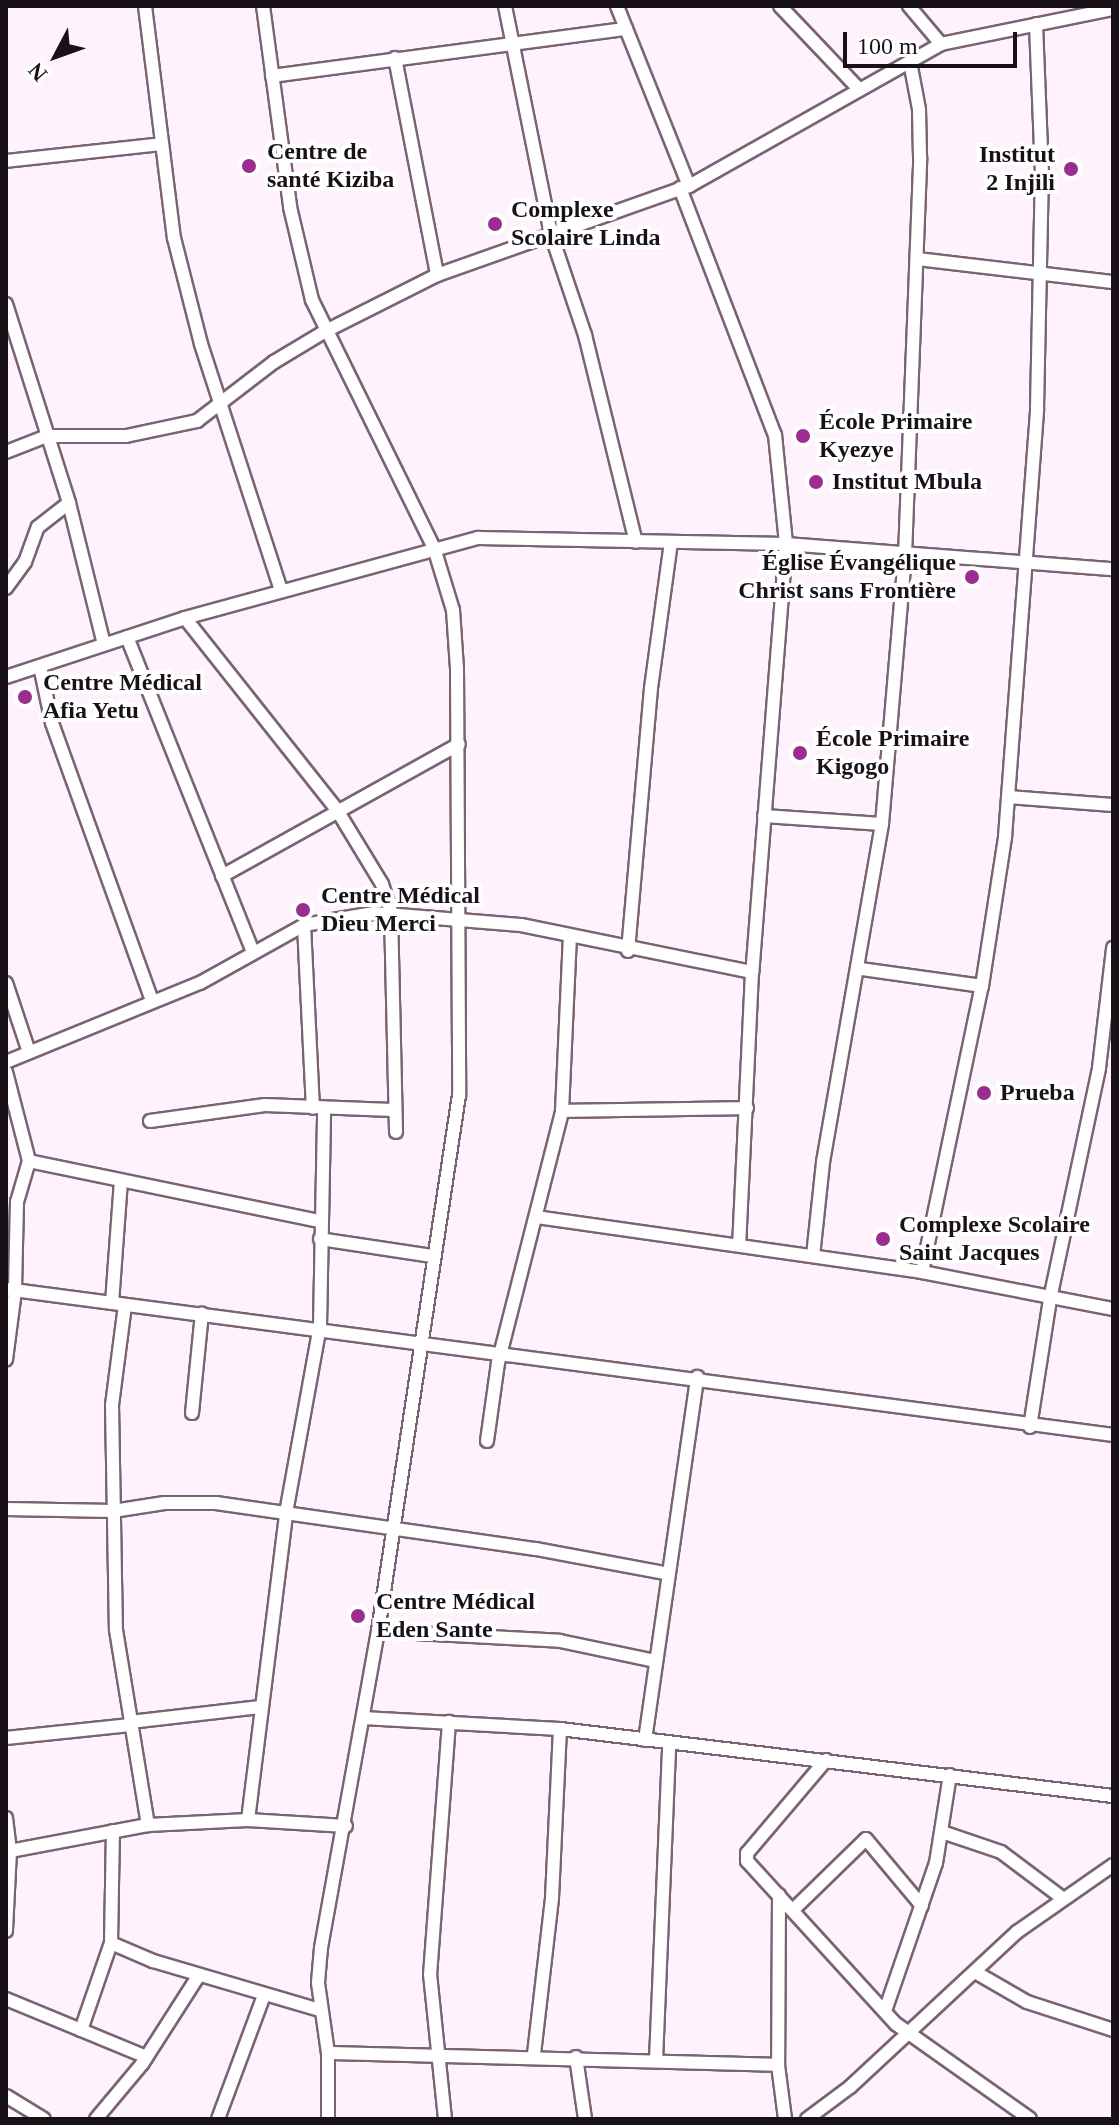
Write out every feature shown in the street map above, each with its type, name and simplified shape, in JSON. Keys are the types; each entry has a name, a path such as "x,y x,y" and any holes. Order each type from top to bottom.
{"street":[{"path":"145,6 174,238 220,403 281,590"},
{"path":"263,6 290,207 324,332 361,395 434,548 453,610 459,744 456,917 459,1095 378,1631 346,1826 321,1948 320,2010 328,2053 328,2119"},
{"path":"505,6 509,42 551,234 585,335 636,542"},
{"path":"617,6 775,435 786,544 752,972 739,1245"},
{"path":"780,6 857,87 867,88 941,44 1113,9"},
{"path":"909,6 941,44"},
{"path":"922,1272 982,986 1008,797 1027,564 1042,273 1036,24"},
{"path":"272,76 509,42 626,29"},
{"path":"395,58 437,275"},
{"path":"813,1256 823,1162 861,969 882,824 905,556 917,259 919,109 910,62"},
{"path":"6,452 47,436 89,439 158,432 197,421 324,332 437,275 685,187 828,109 857,87"},
{"path":"6,161 162,144"},
{"path":"917,259 1113,282"},
{"path":"6,304 69,503 104,644"},
{"path":"6,352 20,349"},
{"path":"6,588 25,562 38,527 69,503"},
{"path":"6,677 281,590 434,548 500,536 786,544 905,556 1113,569"},
{"path":"628,951 651,688 671,542"},
{"path":"185,618 337,810 382,884 391,911 396,1007 392,1110 396,1132"},
{"path":"127,637 252,950"},
{"path":"40,666 52,723 152,1001"},
{"path":"222,876 459,744"},
{"path":"1008,797 1113,805"},
{"path":"764,816 882,824"},
{"path":"6,1062 200,983 252,950 304,925 391,911 456,917 752,972"},
{"path":"248,1820 286,1513 320,1326 318,1108 304,925"},
{"path":"487,1441 502,1350 562,1111 570,937"},
{"path":"1030,1427 1050,1299 1090,1115 1113,948"},
{"path":"861,969 982,986"},
{"path":"6,983 29,1052"},
{"path":"6,1072 29,1161 12,1202 6,1359"},
{"path":"150,1121 245,1107 392,1110"},
{"path":"562,1111 747,1108"},
{"path":"29,1161 320,1221"},
{"path":"121,1181 112,1405 116,1630 148,1825"},
{"path":"536,1217 922,1272 1113,1309"},
{"path":"320,1239 433,1256"},
{"path":"11,1290 320,1326 697,1377 1030,1427 1113,1435"},
{"path":"192,1413 202,1313"},
{"path":"645,1740 697,1377"},
{"path":"6,1509 113,1511 193,1502 536,1549 669,1574"},
{"path":"378,1631 560,1641 656,1661"},
{"path":"6,1738 260,1707"},
{"path":"363,1718 560,1729 1113,1796"},
{"path":"445,2119 430,1975 449,1722"},
{"path":"534,2054 552,1898 560,1729"},
{"path":"656,2060 669,1744"},
{"path":"826,1760 747,1853 747,1861 885,2011 1030,2119"},
{"path":"885,2011 922,1906 942,1832 950,1775"},
{"path":"6,1818 10,1851 6,1931"},
{"path":"10,1851 148,1825 248,1820 346,1826"},
{"path":"81,2030 111,1943 113,1831"},
{"path":"942,1832 1001,1852 1061,1897"},
{"path":"794,1909 866,1839 922,1906"},
{"path":"807,2119 1061,1897 1113,1865"},
{"path":"779,1895 778,2065 785,2119"},
{"path":"111,1943 199,1975 320,2010"},
{"path":"975,1972 1027,2002 1113,2030"},
{"path":"96,2119 147,2057 199,1975"},
{"path":"218,2119 264,1995"},
{"path":"6,1999 147,2057"},
{"path":"328,2053 534,2054 778,2065"},
{"path":"576,2057 585,2119"},
{"path":"6,2096 44,2119"}],"place":[{"name":"Centre de santé Kiziba","path":"249,166"},
{"name":"Institut 2 Injili","path":"1071,169"},
{"name":"Complexe Scolaire Linda","path":"495,224"},
{"name":"École Primaire Kyezye","path":"803,436"},
{"name":"Institut Mbula","path":"816,482"},
{"name":"Église Évangélique Christ sans Frontière","path":"972,577"},
{"name":"Centre Médical Afia Yetu","path":"25,697"},
{"name":"École Primaire Kigogo","path":"800,753"},
{"name":"Centre Médical Dieu Merci","path":"303,910"},
{"name":"Prueba","path":"984,1093"},
{"name":"Complexe Scolaire Saint Jacques","path":"883,1239"},
{"name":"Centre Médical Eden Sante","path":"358,1616"}]}
